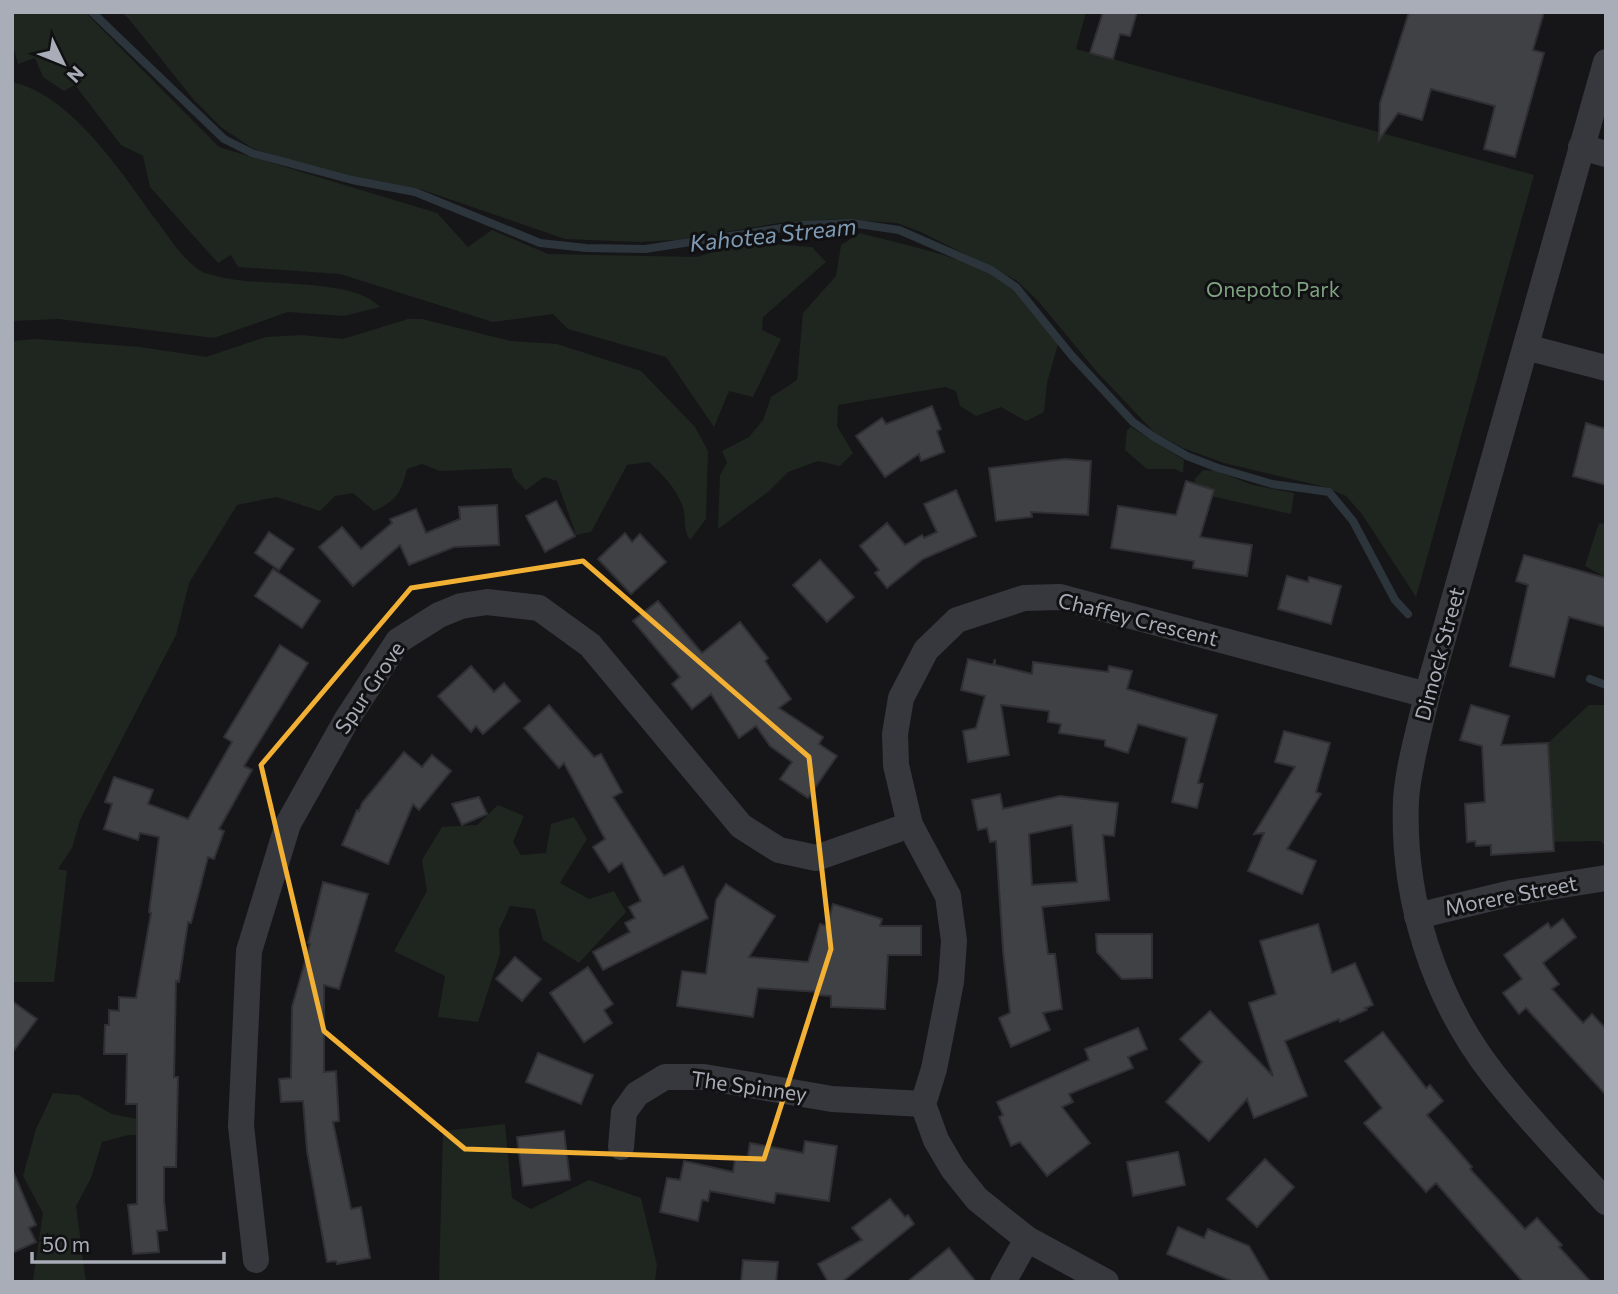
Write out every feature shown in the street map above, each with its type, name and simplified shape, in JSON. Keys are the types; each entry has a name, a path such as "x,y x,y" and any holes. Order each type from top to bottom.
{"street":[{"name":"Dimock Street","path":"1606,62 1593,150 1526,347 1427,695 1406,796 1406,844 1417,916 1437,980 1470,1041 1493,1073 1606,1202"},
{"path":"1526,347 1606,368"},
{"name":"Chaffey Crescent","path":"923,1104 934,1069 951,982 954,941 948,896 910,825 896,765 895,734 901,698 926,650 957,620 1024,598 1060,597 1427,695"},
{"name":"Spur Grove","path":"256,1260 241,1126 249,951 288,824 346,719 398,641 439,615 461,606 487,602 539,608 590,645 741,826 779,850 816,858 910,825"},
{"name":"Morere Street","path":"1417,916 1513,894 1606,878"},
{"name":"The Spinney","path":"621,1147 624,1112 637,1094 665,1077 704,1077 832,1099 923,1104"},
{"path":"923,1104 936,1140 953,1169 977,1199 1027,1239 1106,1282"},
{"path":"1003,1282 1027,1239"}],"highlighted area":[{"path":"583,561 809,757 831,949 764,1159 465,1149 324,1031 261,765 411,588"}],"green space":[{"path":"12,12 85,12 219,147 437,213 468,247 492,230 548,254 697,257 744,242 812,247 826,262 763,317 762,330 781,339 753,397 729,391 714,427 666,357 568,329 553,314 493,322 340,274 238,267 231,255 218,263 150,187 143,156 121,145 75,85 64,91 43,77 35,58 18,64 12,42"},
{"name":"Onepoto Park","path":"121,12 1086,12 1076,49 1534,175 1416,597 1362,514 1346,496 1325,487 1224,463 1183,448 1155,433 1097,372 1039,302 1016,280 921,232 897,223 836,219 779,223 677,240 638,242 565,239 420,189 323,171 252,148 222,128 194,100"},
{"path":"12,82 34,90 56,103 76,120 113,162 178,249 203,272 234,280 303,284 348,291 366,297 380,307 344,316 288,312 214,338 59,319 12,321"},
{"path":"860,233 962,261 999,278 1013,289 1058,344 1047,383 1044,412 1026,421 1001,407 976,416 960,406 956,391 945,387 838,405 837,426 853,453 840,466 818,461 788,472 768,492 718,529 720,475 727,463 722,451 749,437 763,420 771,397 797,380 803,313 836,276 841,245"},
{"path":"408,319 422,319 511,341 557,344 641,371 695,427 708,451 706,519 690,540 686,532 684,511 677,494 649,462 627,465 591,532 576,535 557,481 544,477 526,490 514,478 511,468 440,471 422,464 407,469 397,495 374,511 353,493 335,496 320,511 277,497 237,505 189,583 176,635 80,820 72,848 58,869 67,871 54,982 12,984 12,341 36,339 140,347 206,357 266,337 302,335 343,339"},
{"path":"1131,427 1184,460 1183,473 1175,469 1147,469 1125,450 1127,430"},
{"path":"1203,470 1216,471 1253,485 1294,493 1291,514 1193,492 1195,479"},
{"path":"1599,523 1606,524 1606,617 1600,612 1605,577 1585,566"},
{"path":"1589,705 1606,705 1606,847 1601,841 1553,842 1548,743"},
{"path":"498,805 524,816 513,842 521,855 546,853 551,824 574,817 587,839 560,883 589,899 614,891 626,912 579,963 543,940 535,909 510,906 499,930 500,954 478,1022 438,1017 445,976 394,951 427,891 422,860 442,827 477,825"},
{"path":"53,1093 78,1095 112,1114 157,1123 156,1135 129,1135 102,1142 91,1178 76,1206 86,1282 33,1280 43,1213 23,1176 36,1129"},
{"path":"505,1124 512,1198 531,1209 589,1180 641,1198 657,1265 655,1282 439,1282 443,1131"}],"building":[{"path":"1103,12 1137,12 1130,36 1120,34 1113,59 1090,53"},
{"path":"1409,12 1544,12 1533,50 1544,53 1515,157 1484,149 1495,106 1431,89 1422,120 1398,113 1379,140 1380,103"},
{"path":"932,406 941,429 937,431 944,452 921,461 919,454 885,477 856,436 882,418 886,424"},
{"path":"1586,423 1606,429 1606,485 1573,476"},
{"path":"1065,459 1091,461 1088,515 1031,512 1032,517 996,521 989,468"},
{"path":"1186,481 1214,490 1200,537 1252,545 1247,576 1193,568 1194,561 1111,548 1118,506 1176,515"},
{"path":"956,490 976,536 923,559 887,588 875,573 879,570 860,546 887,523 905,545 922,535 924,538 937,532 924,504"},
{"path":"556,501 575,536 545,552 526,516"},
{"path":"497,505 499,545 454,547 409,565 400,545 353,586 319,547 342,527 361,549 392,523 390,519 416,509 426,533 460,519 459,507"},
{"path":"269,532 294,549 279,570 255,553"},
{"path":"625,533 632,542 640,534 666,562 631,594 598,559"},
{"path":"1524,555 1606,578 1606,627 1569,617 1554,677 1510,666 1528,585 1516,581"},
{"path":"820,560 854,597 827,622 793,585"},
{"path":"273,569 320,601 302,628 255,596"},
{"path":"1287,576 1308,582 1309,577 1341,586 1331,624 1278,609"},
{"path":"658,601 702,653 740,622 768,658 765,661 791,699 779,708 823,737 819,744 837,756 808,798 780,779 792,762 770,746 756,726 739,738 711,694 692,709 672,684 680,677 633,621"},
{"path":"280,645 308,663 244,766 252,770 219,829 224,831 214,859 208,857 191,923 188,922 179,982 176,981 176,1167 164,1167 167,1230 157,1231 159,1252 133,1254 128,1205 137,1204 137,1104 126,1104 127,1054 104,1054 105,1025 109,1025 109,1010 119,1011 119,997 136,998 151,913 159,837 140,833 138,840 104,829 112,804 105,802 114,777 153,790 148,804 188,819 232,742 224,737"},
{"path":"968,659 993,665 995,659 995,665 1032,674 1033,662 1108,672 1109,666 1132,671 1127,689 1217,715 1198,783 1203,784 1197,808 1172,802 1187,738 1138,724 1128,753 1105,746 1105,740 1059,733 1061,724 1048,722 1049,711 1001,705 1009,755 968,762 963,731 976,728 985,696 961,690"},
{"path":"471,666 494,692 504,683 520,701 483,734 476,726 471,732 438,696"},
{"path":"549,705 594,757 601,754 622,792 613,797 664,876 683,866 708,918 603,970 593,952 630,932 625,923 635,918 629,907 641,901 622,863 609,872 593,847 605,839 564,763 559,768 524,728"},
{"path":"1471,705 1509,716 1501,745 1548,743 1554,851 1491,855 1491,845 1476,846 1475,841 1467,842 1465,804 1485,802 1482,746 1460,740"},
{"path":"1284,731 1330,743 1316,792 1321,794 1287,849 1316,861 1302,894 1248,871 1264,833 1254,834 1295,767 1275,762"},
{"path":"404,752 422,767 432,755 451,771 419,810 413,804 388,864 342,845 357,810 359,811 362,803"},
{"path":"1000,794 1003,809 1060,796 1118,803 1114,836 1103,835 1109,900 1042,907 1048,954 1055,954 1062,1009 1043,1013 1050,1030 1011,1047 999,1018 1010,1013 996,841 990,842 987,828 978,830 972,800","holes":["1072,825 1077,882 1032,885 1029,834"]},
{"path":"479,797 487,814 462,825 452,804"},
{"path":"323,882 368,894 339,989 324,985 324,1072 336,1071 339,1121 333,1122 351,1209 361,1207 370,1258 337,1264 336,1261 327,1262 307,1151 303,1101 281,1102 279,1079 291,1078 292,1007 310,944 308,943"},
{"path":"726,884 775,916 749,957 808,962 820,924 827,926 833,904 882,919 880,926 921,926 921,955 888,955 885,1009 831,1007 831,996 819,995 819,992 758,988 753,1017 677,1006 682,971 706,974 716,900"},
{"path":"1563,919 1576,937 1543,963 1559,984 1552,989 1583,1023 1592,1014 1606,1029 1606,1095 1526,1008 1519,1014 1503,993 1522,979 1504,955 1548,923 1551,928"},
{"path":"1318,924 1332,973 1355,963 1373,1005 1340,1022 1339,1019 1285,1041 1307,1096 1254,1118 1247,1099 1209,1141 1166,1102 1202,1062 1180,1039 1210,1011 1273,1076 1249,1003 1276,994 1260,941"},
{"path":"1096,934 1152,934 1152,978 1122,979 1097,952"},
{"path":"515,957 541,979 522,1001 496,979"},
{"path":"588,967 613,1004 604,1010 612,1023 584,1042 550,993"},
{"path":"12,1001 37,1019 12,1053"},
{"path":"1138,1028 1147,1049 1128,1057 1133,1068 1069,1094 1073,1102 1062,1107 1090,1143 1047,1176 1020,1142 1011,1146 999,1117 1003,1115 997,1102 1089,1060 1085,1049"},
{"path":"1383,1032 1426,1088 1430,1085 1443,1101 1427,1115 1472,1167 1470,1169 1525,1229 1537,1218 1591,1282 1523,1282 1436,1183 1426,1192 1364,1123 1382,1108 1345,1061"},
{"path":"538,1053 593,1075 581,1104 526,1082"},
{"path":"564,1131 570,1180 523,1186 517,1137"},
{"path":"805,1141 837,1146 829,1201 776,1193 774,1203 710,1191 708,1201 702,1200 698,1221 660,1212 667,1178 680,1180 684,1161 733,1172 735,1159 747,1161 750,1143 803,1153"},
{"path":"1178,1152 1185,1185 1133,1196 1127,1162"},
{"path":"1265,1159 1294,1187 1257,1227 1227,1199"},
{"path":"12,1169 36,1225 29,1228 36,1242 12,1253"},
{"path":"890,1199 914,1224 842,1282 828,1282 818,1264 862,1240 852,1228"},
{"path":"1178,1227 1204,1238 1208,1229 1249,1246 1270,1282 1234,1282 1167,1254"},
{"path":"949,1248 976,1282 907,1282"},
{"path":"743,1260 778,1262 776,1282 741,1282"}],"waterway":[{"name":"Kahotea Stream","path":"92,12 224,139 252,153 352,180 415,192 540,243 586,248 645,249 802,225 851,223 899,230 991,270 1016,287 1072,356 1133,422 1154,437 1187,456 1218,468 1272,484 1329,492 1353,521 1395,600 1408,614"},
{"name":"Kahotea Stream","path":"1590,679 1606,685"}]}
